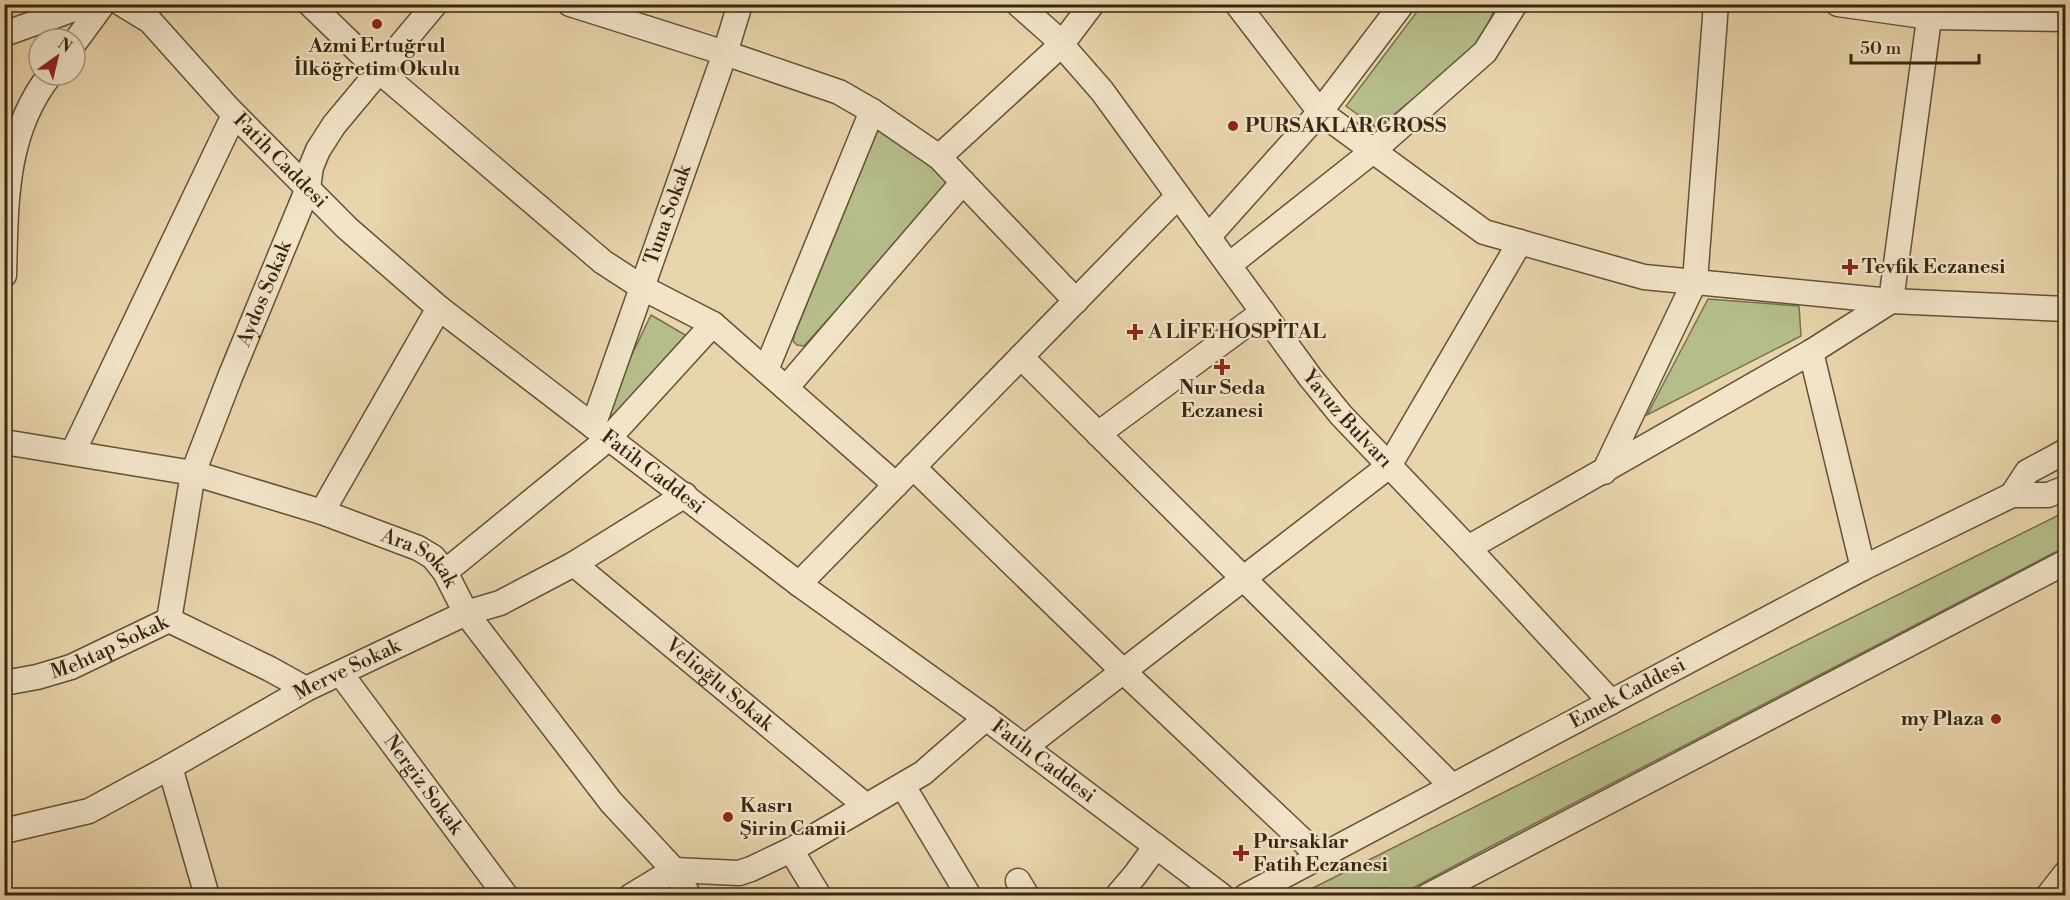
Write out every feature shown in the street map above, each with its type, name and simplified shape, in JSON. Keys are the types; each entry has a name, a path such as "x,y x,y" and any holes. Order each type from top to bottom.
{"street":[{"path":"4,34 87,4"},
{"path":"86,27 103,4"},
{"name":"Fatih Caddesi","path":"122,4 150,21 234,115 347,228 439,308 800,584 986,718 1222,896"},
{"path":"310,4 378,70 603,262 643,288 713,324 896,485"},
{"name":"Aydos Sokak","path":"169,620 194,473 230,377 308,188 311,167 318,150 334,124 435,4"},
{"path":"570,4 839,92 872,111 939,157 1076,301"},
{"name":"Tuna Sokak","path":"601,432 643,288 740,4"},
{"name":"Yavuz Bulvarı","path":"1018,4 1061,45 1102,91 1310,377 1341,415 1611,702"},
{"path":"939,157 1061,45 1092,4"},
{"path":"1237,4 1320,112 1484,232 1644,277 1891,301 2066,309"},
{"path":"1208,237 1320,112 1402,4"},
{"path":"1229,265 1373,151 1485,52 1515,4"},
{"path":"1604,472 1695,281 1716,4"},
{"path":"1838,4 2066,19"},
{"path":"1468,548 1811,352 1891,301 1930,11"},
{"path":"4,120 40,87"},
{"path":"4,275 13,154 21,122 41,87"},
{"path":"766,370 872,111"},
{"path":"72,453 234,115"},
{"path":"786,388 963,182"},
{"path":"800,584 1178,196"},
{"path":"1025,747 1389,466 1520,242"},
{"path":"322,512 439,308"},
{"path":"1098,434 1263,312"},
{"path":"445,572 601,432 713,324"},
{"path":"1811,352 1863,568"},
{"path":"1021,357 1452,786"},
{"name":"Ara Sokak","path":"4,442 194,473 322,512 418,548 433,557 445,572 466,613 611,802 674,870 689,896"},
{"name":"Emek Caddesi","path":"2012,495 2027,472 2066,451"},
{"path":"913,467 1123,671 1319,856"},
{"name":"Emek Caddesi","path":"1255,893 1319,856 1863,568 2012,495 2048,495 2066,488"},
{"name":"Merve Sokak","path":"4,831 89,811 306,689 466,613 500,603 574,564 685,495"},
{"path":"1428,896 2066,562"},
{"name":"Velioğlu Sokak","path":"574,564 866,806"},
{"name":"Mehtap Sokak","path":"4,682 37,677 71,668 169,620 259,663 306,689"},
{"name":"Nergiz Sokak","path":"341,674 506,896"},
{"path":"631,896 674,870 739,873 791,850 923,773 986,718"},
{"path":"170,767 207,896"},
{"path":"903,786 969,896"},
{"path":"1117,896 1156,846"},
{"path":"791,850 819,896"},
{"path":"2048,895 2066,873"}],"green space":[{"path":"1422,5 1497,5 1475,49 1377,128 1346,106"},
{"path":"890,129 950,184 804,346 797,345 793,341 795,333 877,132"},
{"path":"1708,299 1799,306 1801,336 1647,415"},
{"path":"651,315 687,336 612,420 608,404"},
{"path":"2065,512 2065,547 1400,895 1392,895 1384,888 1369,895 1299,895 1817,635"}],"place":[{"name":"Azmi Ertuğrul İlköğretim Okulu","path":"377,24"},
{"name":"PURSAKLAR GROSS","path":"1233,126"},
{"name":"Tevfik Eczanesi","path":"1850,267"},
{"name":"A LİFE HOSPİTAL","path":"1135,332"},
{"name":"Nur Seda Eczanesi","path":"1222,367"},
{"name":"my Plaza","path":"1996,719"},
{"name":"Kasrı Şirin Camii","path":"728,817"},
{"name":"Pursaklar Fatih Eczanesi","path":"1241,853"}]}
